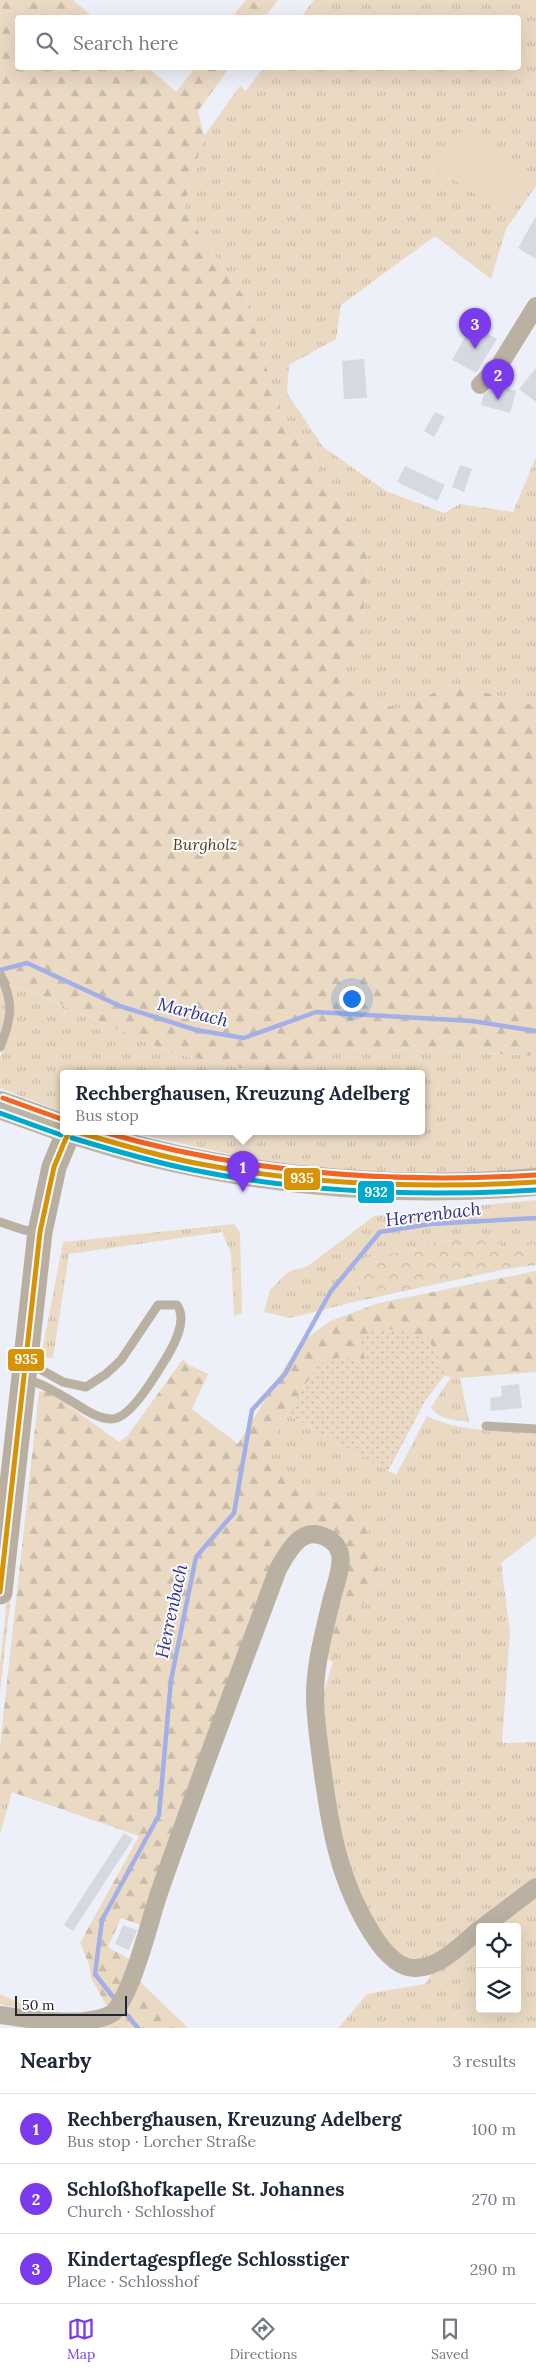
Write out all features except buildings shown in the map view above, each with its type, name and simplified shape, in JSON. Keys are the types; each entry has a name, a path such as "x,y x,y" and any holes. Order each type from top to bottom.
{"main road":[{"path":"0,1105 60,1127"},
{"path":"0,1592 6,1495 25,1372 40,1232 54,1167 67,1135"},
{"path":"88,1135 148,1152 248,1172 312,1181 384,1186 486,1186 536,1182"}],"street":[{"path":"480,384 499,366 536,306"},
{"path":"0,2015 74,2028 87,2026 113,2014 126,1993 162,1884 278,1569 295,1542 305,1535 321,1535 330,1539 340,1554 339,1571 321,1642 314,1694 324,1783 332,1832 344,1880 360,1914 380,1946 398,1962 407,1966 416,1968 436,1963 476,1933"},
{"path":"488,1923 536,1887"}],"lane":[{"path":"0,974 8,991 11,1008 9,1026 0,1047"},
{"path":"0,1222 24,1230 40,1232"},
{"path":"158,1305 177,1305 182,1312 180,1327 170,1353 129,1411 116,1418 98,1416 37,1382 25,1372 38,1368 62,1382 86,1387 106,1374 121,1360 158,1305"},
{"path":"486,1426 536,1429"}],"green space":[{"name":"Burgholz","path":"0,0 73,0 91,15 15,15 15,70 151,70 176,92 193,70 228,70 198,111 204,136 183,210 245,298 279,408 309,451 368,550 362,635 337,687 398,709 453,684 536,706 536,1056 468,1052 333,1049 303,1070 252,1070 171,1053 27,989 0,986"},
{"path":"246,0 278,0 267,15 234,15"},
{"path":"314,0 536,0 536,186 506,229 491,279 435,236 341,305 336,339 289,365 287,393 323,447 386,491 444,513 460,504 513,512 536,457 536,706 453,684 398,709 337,687 362,635 368,550 309,451 279,408 245,298 183,210 204,136 240,86 246,91 262,70 521,70 521,15 303,15"},
{"path":"458,132 532,180 509,216 435,168"},
{"path":"0,986 3,986 6,1007 4,1026 0,1039"},
{"path":"10,987 26,989 171,1053 252,1070 60,1070 60,1111 0,1088 0,1058 14,1020"},
{"path":"333,1049 468,1052 536,1056 536,1173 389,1177 247,1158 143,1135 425,1135 425,1070 303,1070"},
{"path":"536,1200 536,1244 506,1249 488,1238 438,1241 410,1250 365,1258 354,1302 290,1318 264,1312 270,1290 288,1272 308,1266 374,1216"},
{"path":"234,1224 240,1232 242,1313 234,1316 231,1253 222,1232 69,1254 53,1358 41,1357 63,1242"},
{"path":"488,1238 506,1249 536,1244 536,1265 506,1269 354,1302 365,1258 410,1250 438,1241"},
{"path":"536,1271 536,1372 460,1378 444,1376 444,1367 366,1362 318,1365 287,1414 270,1450 272,1464 309,1491 340,1504 365,1520 373,1544 380,1584 343,1628 333,1662 325,1657 339,1545 293,1540 144,1926 121,1918 108,1947 133,1961 109,2010 91,1978 89,1964 80,1943 139,1836 0,1788 0,1746 39,1392 47,1390 119,1442 128,1435 183,1359 189,1365 208,1374 192,1409 238,1444 299,1344 330,1321 379,1303"},
{"path":"396,1329 428,1338 444,1368 444,1376 425,1401 388,1471 287,1414 318,1365 341,1356 366,1362 360,1341 371,1330"},
{"path":"451,1377 460,1378 469,1422 443,1417 438,1415 431,1407"},
{"path":"33,1395 0,1693 0,1663 29,1402"},
{"path":"287,1414 396,1475 427,1416 467,1428 536,1432 536,1536 501,1563 510,1632 502,1743 536,1742 536,1880 480,1923 476,1923 476,1926 450,1946 422,1959 408,1959 395,1953 363,1910 337,1825 328,1756 323,1695 343,1628 380,1584 340,1504 309,1491 272,1465 270,1450"},
{"path":"0,1788 12,1792 0,1835"},
{"path":"536,1892 536,2028 338,2028 367,1994 425,1984 431,1975 476,1938 476,2013 521,2013 521,1923 496,1923"},
{"path":"136,1978 188,2028 92,2028"},
{"path":"0,1994 47,2015 0,2004"}],"waterway":[{"name":"Marbach","path":"0,970 27,963 120,1006 196,1030 244,1038 316,1012 472,1021 536,1031"},
{"name":"Herrenbach","path":"117,2002 95,1974 102,1920 159,1815 171,1680 196,1557 234,1513 252,1410 285,1374 331,1291 380,1232 430,1224 536,1218"},
{"name":"Herrenbach","path":"121,2008 138,2028"}],"transit line":[{"path":"3,1098 60,1119"},
{"name":"932","path":"0,1113 60,1135"},
{"name":"935","path":"0,1592 40,1232 54,1167 67,1135"},
{"name":"935","path":"88,1135 180,1160 237,1170 322,1181 408,1185 536,1182"},
{"path":"115,1135 207,1157 261,1166 316,1172 425,1178 536,1175"},
{"name":"932","path":"72,1138 132,1156 178,1167 278,1184 407,1193 536,1190"}],"place":[{"name":"Kindertagespflege Schlosstiger","path":"475,349"},
{"name":"Schloßhofkapelle St. Johannes","path":"498,400"},
{"name":"Rechberghausen, Kreuzung Adelberg","path":"243,1192"}]}
